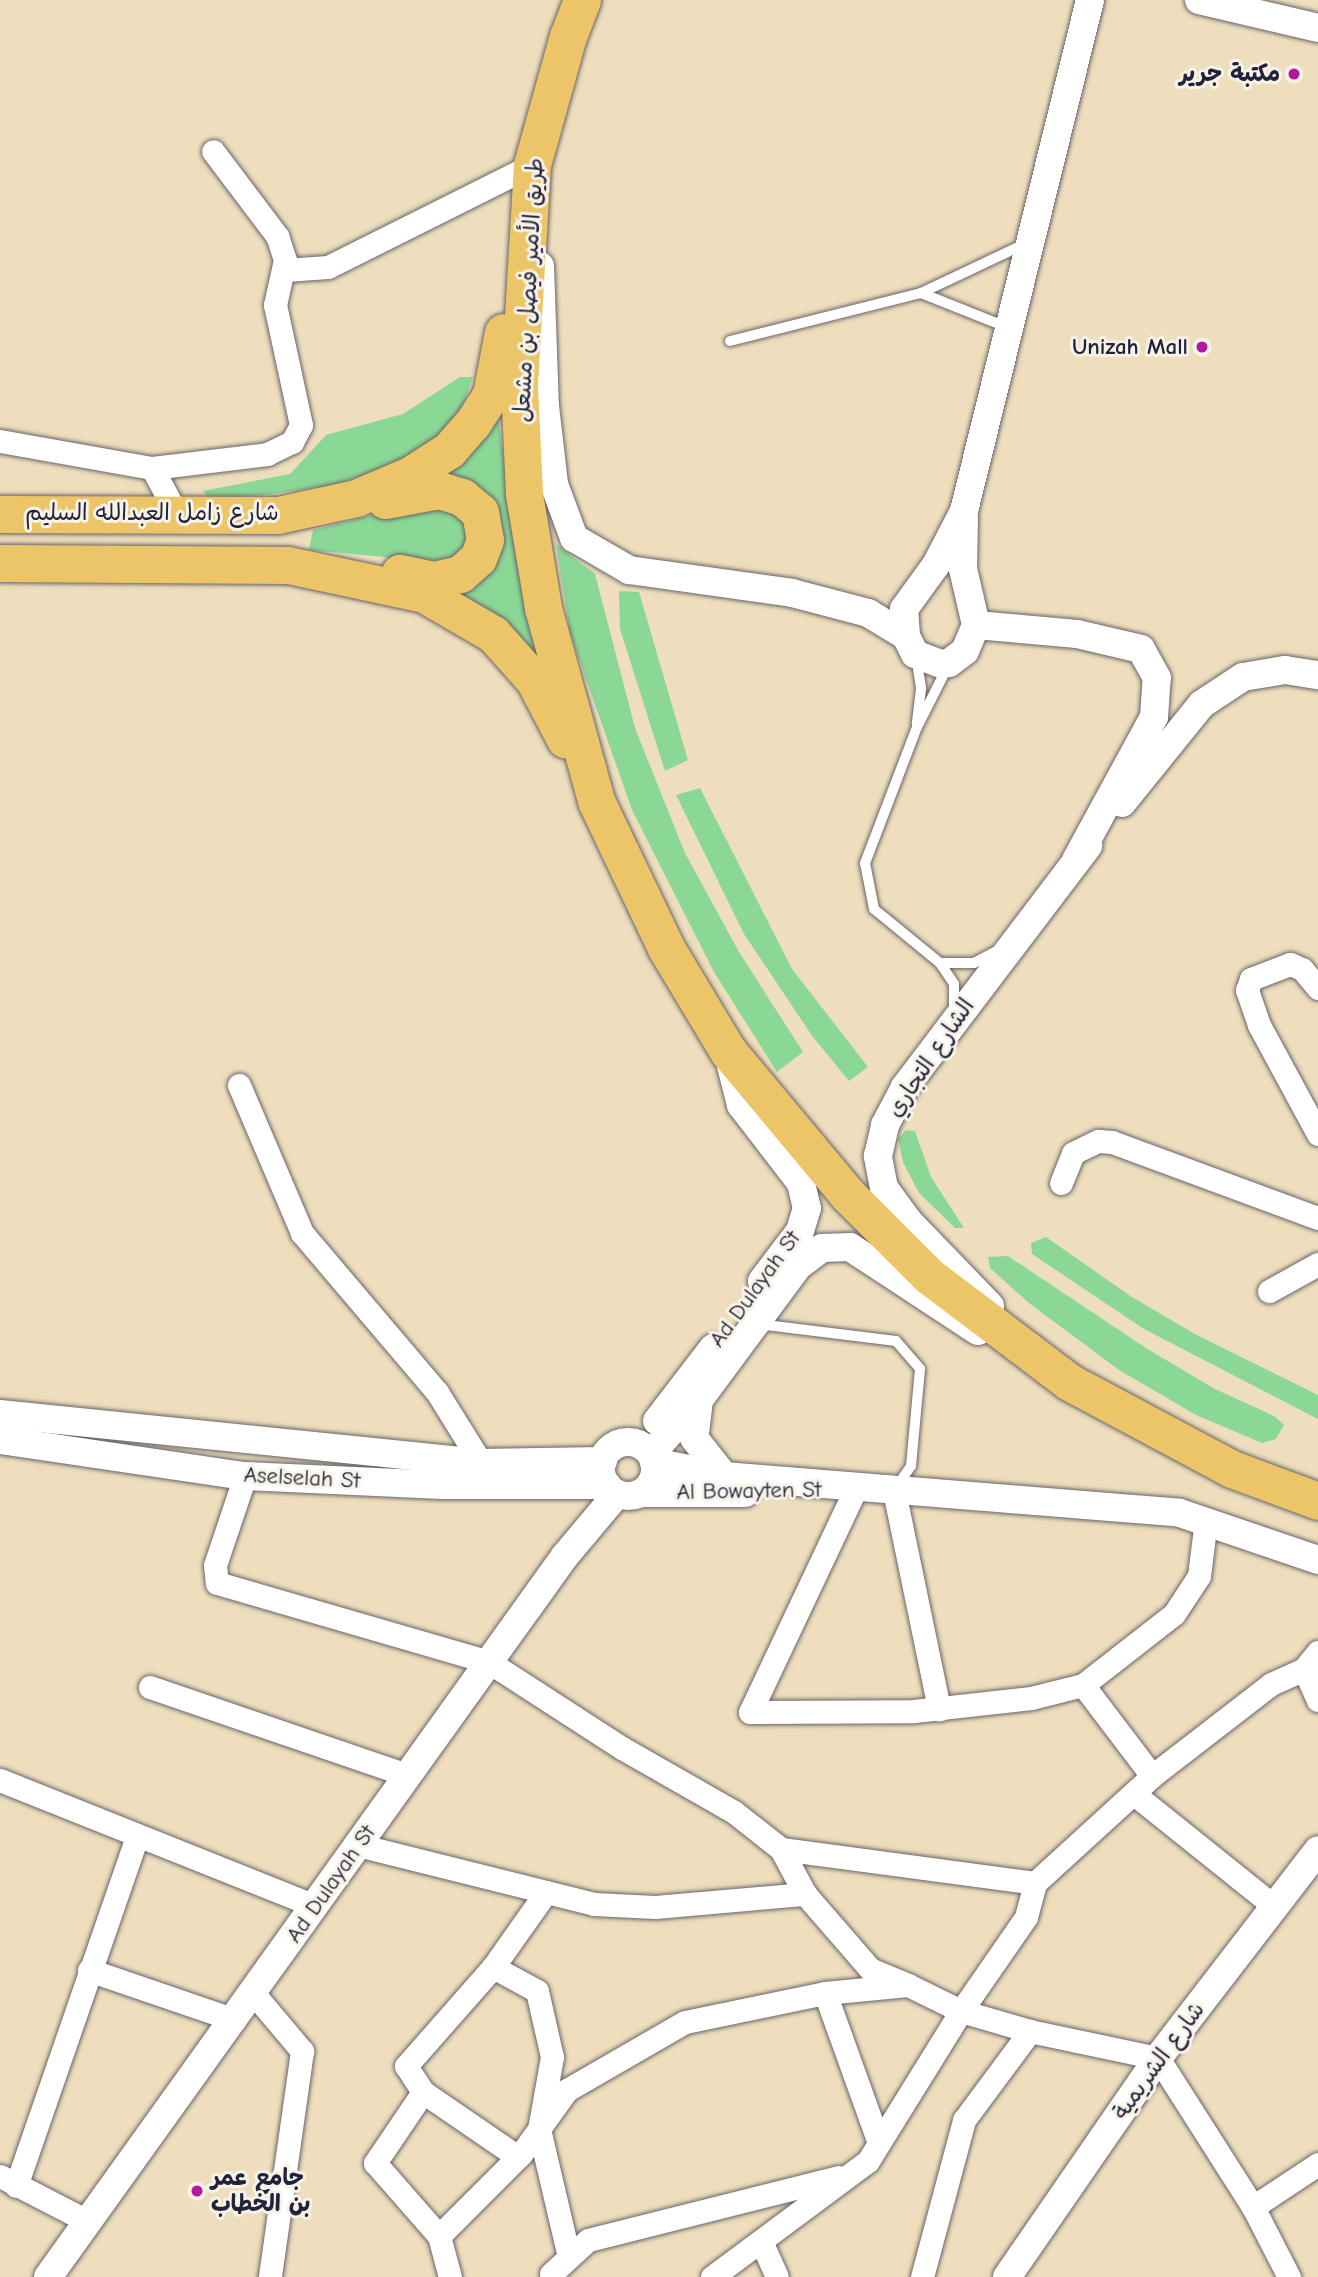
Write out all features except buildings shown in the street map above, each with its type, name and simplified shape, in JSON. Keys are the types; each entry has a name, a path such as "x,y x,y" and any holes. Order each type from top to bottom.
{"highway":[{"name":"طريق الأمير فيصل بن مشعل","path":"582,0 568,36 532,165 519,386 524,494 543,608 596,801 666,948 728,1051 847,1194 929,1276 1069,1382 1232,1469 1318,1501"},
{"name":"شارع زامل العبدالله السليم","path":"0,514 278,515 356,498 410,475 449,450 472,424 491,395 532,165"},
{"path":"0,563 358,563 433,580 460,574 478,558 485,540 480,512 462,497 439,490 329,513 278,515"},
{"path":"288,565 424,594 493,634 534,680 596,801"}],"street":[{"path":"285,270 328,267 532,165 546,419 554,484 574,538 596,555 629,570 792,593 868,613 911,645 925,661 949,663 965,651 976,625 963,569 964,512 1076,68 1090,0"},
{"path":"1076,68 1110,0"},
{"path":"1199,0 1318,28"},
{"path":"0,441 152,468 245,458 292,442 301,425 275,305 285,270 277,236 213,151"},
{"path":"152,468 178,516"},
{"path":"911,645 904,609 936,565 964,512"},
{"path":"976,625 1077,634 1141,649 1157,678 1154,717 1076,860"},
{"path":"1076,860 1202,704 1243,677 1285,670 1318,675"},
{"name":"الشارع التجاري","path":"1069,1382 976,1293 909,1222 884,1188 878,1156 885,1125 905,1087 1076,860"},
{"path":"1318,988 1302,969 1290,964 1251,979 1247,990 1259,1025 1318,1135"},
{"name":"Ad Dulayah St","path":"648,1453 800,1231 807,1208 801,1183 741,1105 728,1051"},
{"path":"239,1085 302,1233 437,1392 481,1464"},
{"path":"1061,1183 1073,1153 1098,1141 1112,1142 1318,1218"},
{"path":"648,1453 706,1390 798,1266 822,1248 850,1247 954,1317 1069,1382"},
{"path":"1269,1291 1318,1264"},
{"path":"706,1390 694,1438 724,1476"},
{"name":"Aselselah St","path":"0,1414 481,1464 617,1483"},
{"name":"Aselselah St","path":"0,1440 245,1476 442,1485 617,1483"},
{"path":"648,1453 653,1480 617,1483 618,1444 648,1453 724,1476 1180,1513 1318,1560"},
{"path":"1232,1469 1318,1483"},
{"path":"245,1476 215,1565 217,1583 489,1662 622,1748 734,1812 781,1849 805,1894 870,1969 961,2011 1030,2031 1158,2058 1253,2207 1289,2277"},
{"name":"Ad Dulayah St","path":"48,2277 254,1994 407,1774 617,1483"},
{"name":"Al Bowayten St","path":"617,1483 778,1494 856,1488"},
{"path":"856,1488 750,1712 939,1709 1031,1698 1083,1685 1174,1614 1199,1576 1206,1520"},
{"path":"894,1491 939,1709"},
{"path":"712,2277 868,2161 961,2011 1026,1917 1035,1882 1152,1776 1271,1684 1311,1661 1318,1700"},
{"path":"1083,1685 1152,1776"},
{"path":"150,1687 407,1774"},
{"path":"0,1780 315,1906"},
{"path":"1134,1794 1275,1908"},
{"path":"87,2221 8,2181 137,1836"},
{"path":"358,1845 594,1905 655,1907 805,1894"},
{"path":"781,1849 1035,1882"},
{"name":"شارع الشريمية","path":"1007,2277 1158,2058 1318,1850"},
{"path":"517,2157 423,2092 405,2066 493,1967 546,1892"},
{"path":"493,1967 537,1991 552,2057 539,2129 569,2257"},
{"path":"89,1970 235,2020"},
{"path":"439,2236 517,2157 567,2090 685,2022 825,1993 908,1985"},
{"path":"825,1993 879,2143"},
{"path":"254,1994 302,2051 270,2277"},
{"path":"922,2277 964,2120 1030,2031"},
{"path":"423,2092 374,2163 439,2236 450,2277"},
{"path":"1253,2207 1318,2164"},
{"path":"546,2276 588,2240 850,2174"},
{"path":"761,2241 777,2277"}],"lane":[{"path":"730,341 921,293 1032,240"},
{"path":"921,293 1010,328"},
{"path":"911,645 921,688 917,727"},
{"path":"949,663 917,727 864,863 874,909 940,963 954,984 954,1021"},
{"path":"940,963 974,962 1014,942"},
{"path":"706,1390 728,1372 766,1325 895,1341 920,1369 911,1466 894,1491"}],"green space":[{"path":"460,377 473,377 459,416 428,446 376,473 328,486 271,494 211,500 203,491 290,474 326,435 403,414"},
{"path":"497,409 519,571 539,664 448,588 499,539 427,482"},
{"path":"451,505 468,526 467,552 423,568 385,557 309,550 313,530 404,507"},
{"path":"556,544 595,574 635,728 685,853 739,952 803,1052 777,1072 714,972 632,810 570,633"},
{"path":"619,591 639,592 688,760 665,771 620,629"},
{"path":"700,788 792,969 868,1067 849,1081 813,1037 744,934 676,795"},
{"path":"906,1130 915,1131 931,1177 964,1228 955,1228 919,1193 903,1162 898,1139"},
{"path":"1046,1237 1132,1297 1195,1334 1318,1395 1318,1419 1144,1329 1032,1254 1031,1243"},
{"path":"1008,1256 1149,1350 1215,1389 1274,1416 1284,1425 1276,1439 1262,1443 1196,1415 1119,1370 1029,1303 990,1268 988,1257"}],"place":[{"name":"مكتبة جرير","path":"1294,74"},
{"name":"Unizah Mall","path":"1202,347"},
{"name":"جامع عمر بن الخطاب","path":"197,2191"}]}
